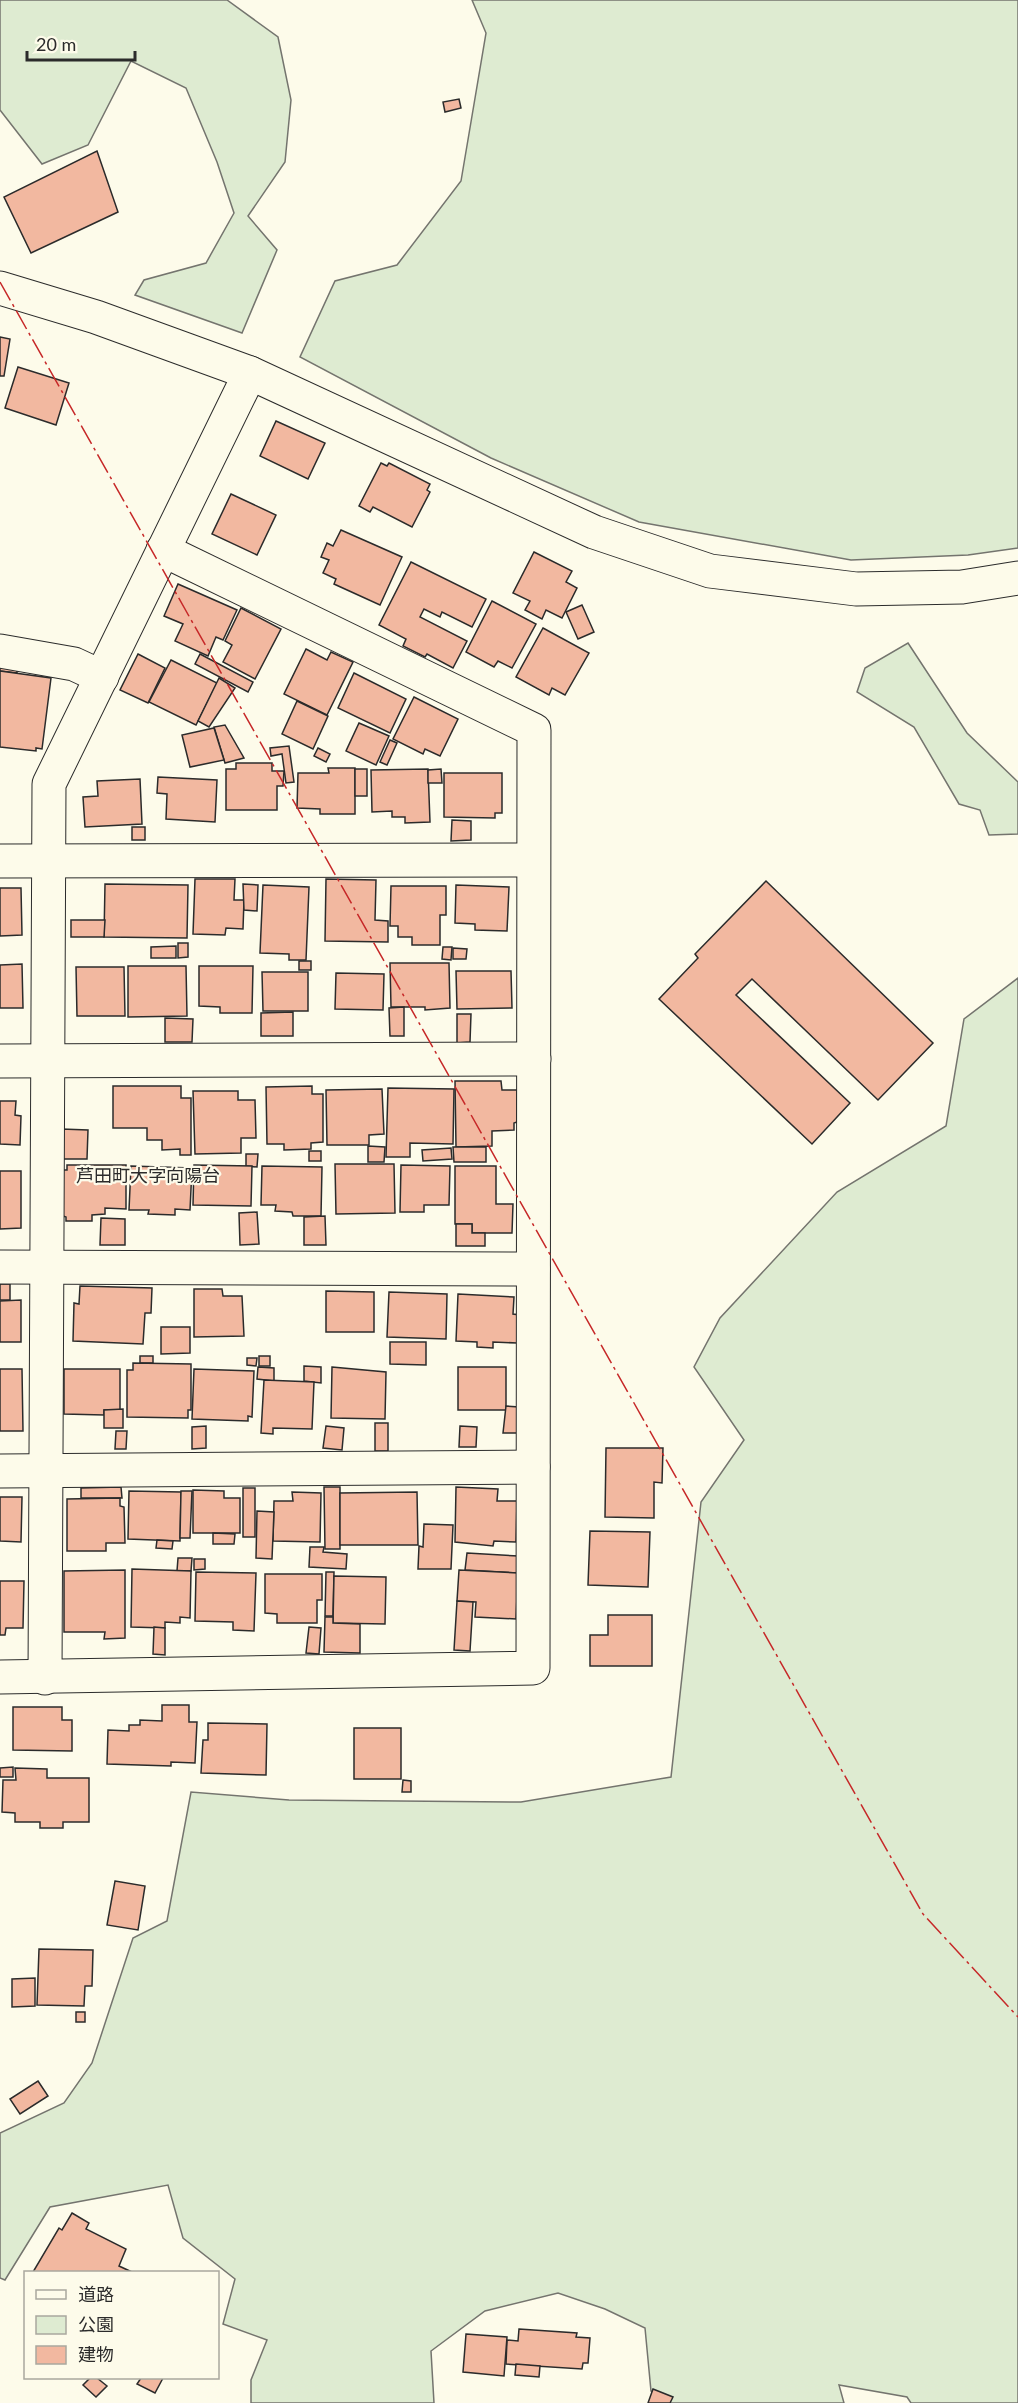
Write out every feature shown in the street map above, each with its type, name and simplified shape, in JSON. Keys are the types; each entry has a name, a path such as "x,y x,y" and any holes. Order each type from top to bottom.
{"street":[{"path":"0,288 96,317 250,373 594,532 710,571 856,590 962,587 1018,578"},
{"path":"45,1678 49,784 250,373"},
{"path":"0,1677 533,1668 534,730 163,550"},
{"path":"0,651 75,663 102,677"},
{"path":"0,861 533,860"},
{"path":"0,1061 534,1059"},
{"path":"0,1267 533,1269"},
{"path":"0,1472 533,1467"}],"green space":[{"path":"0,0 227,0 278,37 291,100 285,162 248,216 277,250 242,333 135,295 144,280 206,263 234,213 217,162 186,88 131,61 88,145 42,164 0,110"},
{"path":"472,0 1018,0 1018,548 968,555 851,560 639,522 491,458 300,357 335,281 397,265 461,181 486,33"},
{"path":"908,643 967,733 1018,782 1018,834 989,835 980,810 959,804 914,727 857,692 865,668"},
{"path":"1018,978 1018,2403 911,2403 907,2397 839,2385 844,2403 671,2403 651,2391 645,2328 605,2309 558,2293 485,2311 431,2351 434,2403 251,2403 251,2380 267,2340 223,2324 235,2279 183,2238 168,2185 50,2207 5,2280 0,2278 0,2133 64,2103 92,2063 133,1938 167,1921 191,1792 289,1800 521,1802 671,1777 701,1502 744,1440 694,1367 720,1318 837,1192 946,1126 964,1019"}],"building":[{"path":"459,99 461,108 445,112 443,102"},
{"path":"97,151 118,212 31,253 4,197"},
{"path":"0,337 10,339 4,376 0,376"},
{"path":"18,367 69,383 56,425 5,408"},
{"path":"276,421 325,443 308,479 260,456"},
{"path":"381,463 387,466 389,463 430,484 427,490 430,492 412,527 373,507 370,512 359,506"},
{"path":"231,494 276,515 257,555 212,534"},
{"path":"341,530 402,557 380,605 334,584 336,579 323,573 329,560 321,557 327,543 333,546"},
{"path":"534,552 572,571 566,582 577,588 562,618 546,610 542,619 525,610 530,601 513,593"},
{"path":"411,562 486,599 472,627 442,612 440,617 424,609 420,617 467,641 453,668 427,654 425,657 403,646 406,639 379,625"},
{"path":"178,584 237,610 223,640 216,637 208,656 175,641 183,624 164,616"},
{"path":"492,601 536,624 512,668 498,661 494,667 466,652"},
{"path":"582,605 594,632 578,639 566,612"},
{"path":"241,608 281,629 255,679 223,662 232,645 225,641"},
{"path":"543,628 589,653 565,695 552,688 549,695 516,677"},
{"path":"306,649 327,660 331,652 353,662 327,715 284,694"},
{"path":"138,654 165,668 148,703 120,690"},
{"path":"200,654 253,682 248,692 195,664"},
{"path":"171,660 217,683 196,725 149,702"},
{"path":"0,664 17,666 17,673 0,671"},
{"path":"0,671 51,678 42,749 36,748 36,751 0,747"},
{"path":"354,673 406,699 390,733 338,708"},
{"path":"219,678 235,688 209,727 198,721"},
{"path":"414,697 458,719 440,756 425,749 423,754 393,739"},
{"path":"297,701 328,716 313,749 282,734"},
{"path":"359,723 389,736 376,765 346,751"},
{"path":"225,725 244,758 225,763 214,727"},
{"path":"214,728 224,760 190,767 182,735"},
{"path":"390,740 397,743 387,765 380,762"},
{"path":"289,746 294,782 286,783 282,754 271,756 270,748"},
{"path":"318,748 330,754 326,762 314,756"},
{"path":"236,763 272,763 272,771 284,771 283,786 277,786 277,810 226,810 226,769 236,769"},
{"path":"328,768 355,768 355,814 320,814 320,809 297,808 298,773 329,773"},
{"path":"355,769 367,769 367,796 355,796"},
{"path":"428,769 430,822 405,823 405,817 392,817 392,811 372,812 371,770"},
{"path":"441,769 442,783 428,783 428,770"},
{"path":"444,773 502,773 502,813 495,813 495,818 444,817"},
{"path":"158,777 217,780 215,822 166,819 167,794 157,793"},
{"path":"140,779 142,824 85,827 83,797 98,796 97,781"},
{"path":"452,820 471,821 471,840 451,841"},
{"path":"132,827 145,827 145,840 132,840"},
{"path":"195,879 235,879 234,900 244,900 243,929 226,928 225,935 193,934"},
{"path":"326,879 376,880 375,920 388,921 388,942 325,941"},
{"path":"766,881 933,1043 878,1100 752,979 736,995 850,1103 812,1144 659,999 698,958 695,954"},
{"path":"105,884 188,885 187,938 104,937"},
{"path":"243,884 258,885 257,911 244,910"},
{"path":"263,885 309,887 306,960 289,960 289,954 260,953"},
{"path":"456,885 509,887 507,931 475,930 475,924 455,923"},
{"path":"391,886 446,886 446,915 440,915 440,945 412,945 412,937 398,937 398,926 390,926"},
{"path":"0,888 21,888 22,935 0,936"},
{"path":"71,920 105,920 104,937 71,937"},
{"path":"178,943 188,943 188,957 178,958"},
{"path":"176,946 176,958 151,958 151,947"},
{"path":"443,947 452,947 451,960 442,959"},
{"path":"453,948 467,949 466,959 453,959"},
{"path":"299,961 311,961 311,970 299,970"},
{"path":"390,963 449,963 450,1008 425,1010 425,1007 391,1007"},
{"path":"22,964 23,1008 0,1008 0,965"},
{"path":"128,966 186,966 187,1016 128,1017"},
{"path":"199,966 253,966 252,1013 220,1013 220,1007 199,1006"},
{"path":"76,967 124,967 125,1016 77,1016"},
{"path":"456,971 511,971 512,1008 457,1009"},
{"path":"262,972 308,972 308,1011 263,1011"},
{"path":"336,973 384,974 383,1010 335,1009"},
{"path":"404,1007 404,1036 390,1036 389,1008"},
{"path":"293,1012 293,1036 261,1036 261,1013"},
{"path":"457,1014 471,1014 470,1042 457,1043"},
{"path":"165,1018 193,1019 192,1042 165,1042"},
{"path":"455,1081 501,1081 502,1090 517,1090 517,1122 514,1123 514,1130 492,1131 492,1146 456,1147"},
{"path":"113,1086 181,1086 181,1098 191,1098 191,1155 180,1155 180,1149 162,1150 162,1140 147,1140 147,1128 113,1128"},
{"path":"312,1086 312,1094 323,1094 323,1142 311,1143 311,1149 284,1150 284,1144 267,1144 266,1087"},
{"path":"388,1088 454,1089 453,1144 410,1143 410,1157 386,1157"},
{"path":"382,1089 384,1134 369,1135 369,1145 327,1145 326,1090"},
{"path":"193,1091 238,1091 238,1100 255,1100 256,1138 241,1138 241,1153 195,1154"},
{"path":"0,1101 16,1101 15,1115 21,1116 20,1145 0,1144"},
{"path":"61,1129 88,1130 87,1159 60,1159"},
{"path":"368,1146 385,1147 384,1162 368,1162"},
{"path":"453,1147 486,1147 486,1162 454,1162"},
{"path":"451,1148 452,1159 423,1161 422,1150"},
{"path":"309,1151 321,1151 321,1161 309,1161"},
{"path":"246,1154 258,1154 257,1167 246,1166"},
{"path":"335,1164 394,1164 395,1213 336,1214"},
{"path":"67,1165 126,1165 126,1209 105,1208 105,1214 92,1215 92,1221 66,1221 66,1217 63,1216 63,1170 67,1170"},
{"path":"194,1165 252,1166 251,1206 193,1205"},
{"path":"401,1165 450,1166 449,1205 424,1205 424,1212 400,1212"},
{"path":"131,1166 192,1168 190,1210 175,1209 175,1215 148,1214 149,1210 129,1210"},
{"path":"262,1166 322,1167 321,1216 293,1216 292,1212 275,1211 276,1205 261,1205"},
{"path":"455,1166 496,1166 496,1204 513,1204 512,1233 472,1233 472,1224 455,1224"},
{"path":"0,1171 21,1171 21,1228 0,1229"},
{"path":"257,1212 259,1244 240,1245 239,1213"},
{"path":"325,1216 326,1245 304,1245 304,1217"},
{"path":"101,1218 125,1219 125,1245 100,1245"},
{"path":"456,1224 472,1224 472,1233 485,1233 485,1246 456,1246"},
{"path":"0,1284 10,1284 10,1300 0,1300"},
{"path":"80,1286 152,1288 151,1313 145,1313 143,1344 73,1341 74,1303 79,1304"},
{"path":"194,1289 222,1289 223,1296 242,1296 244,1336 194,1337"},
{"path":"326,1291 374,1292 374,1332 326,1332"},
{"path":"389,1292 447,1294 446,1339 387,1337"},
{"path":"458,1294 514,1297 513,1314 520,1315 517,1343 493,1342 493,1348 477,1347 477,1342 456,1341"},
{"path":"21,1300 21,1342 0,1342 0,1301"},
{"path":"161,1327 190,1327 190,1353 161,1354"},
{"path":"390,1342 426,1342 426,1365 390,1364"},
{"path":"140,1356 153,1356 153,1363 140,1363"},
{"path":"259,1356 270,1356 270,1366 259,1366"},
{"path":"247,1358 257,1358 256,1366 247,1365"},
{"path":"133,1363 191,1364 191,1410 188,1410 188,1418 127,1417 127,1370 133,1370"},
{"path":"304,1366 321,1367 321,1383 304,1381"},
{"path":"258,1367 274,1368 274,1381 257,1379"},
{"path":"332,1367 386,1372 385,1419 331,1418"},
{"path":"458,1367 506,1367 506,1410 458,1410"},
{"path":"0,1369 22,1369 23,1431 0,1431"},
{"path":"64,1369 120,1369 120,1410 104,1410 104,1415 64,1414"},
{"path":"194,1369 254,1371 252,1417 248,1416 248,1421 192,1419"},
{"path":"264,1380 314,1382 312,1429 273,1428 273,1434 261,1433"},
{"path":"506,1406 519,1407 518,1433 503,1433"},
{"path":"123,1409 123,1428 104,1428 104,1410"},
{"path":"375,1423 388,1423 388,1451 375,1451"},
{"path":"206,1426 206,1448 192,1449 192,1427"},
{"path":"326,1426 344,1428 342,1450 323,1448"},
{"path":"460,1426 477,1427 476,1447 459,1447"},
{"path":"116,1431 127,1431 126,1449 115,1449"},
{"path":"606,1448 663,1448 662,1483 654,1482 654,1518 605,1517"},
{"path":"121,1487 122,1498 81,1498 81,1488"},
{"path":"324,1487 340,1487 340,1549 325,1549"},
{"path":"456,1487 498,1489 497,1501 517,1501 516,1542 494,1541 493,1546 455,1542"},
{"path":"243,1488 255,1488 255,1537 243,1537"},
{"path":"193,1490 224,1491 224,1498 240,1498 240,1533 193,1533"},
{"path":"129,1491 181,1492 180,1541 128,1539"},
{"path":"181,1491 192,1491 190,1538 180,1538"},
{"path":"292,1492 321,1493 320,1542 273,1541 274,1501 293,1501"},
{"path":"417,1492 418,1545 340,1545 340,1493"},
{"path":"0,1497 22,1497 21,1542 0,1541"},
{"path":"120,1498 120,1506 124,1507 125,1543 106,1543 106,1551 67,1551 67,1499"},
{"path":"257,1511 274,1512 272,1559 256,1558"},
{"path":"424,1524 453,1525 451,1569 418,1569 419,1546 423,1547"},
{"path":"590,1531 650,1532 648,1587 588,1585"},
{"path":"213,1533 235,1534 234,1544 213,1544"},
{"path":"157,1540 173,1541 172,1549 156,1548"},
{"path":"310,1547 324,1547 323,1552 347,1554 346,1569 309,1567"},
{"path":"467,1553 518,1556 517,1573 465,1570"},
{"path":"178,1558 192,1558 191,1571 177,1571"},
{"path":"194,1559 205,1559 205,1569 194,1570"},
{"path":"132,1569 191,1571 190,1618 180,1617 180,1623 165,1622 165,1628 131,1627"},
{"path":"125,1570 125,1638 104,1639 105,1632 64,1632 64,1571"},
{"path":"459,1570 518,1573 516,1619 475,1617 476,1602 457,1601"},
{"path":"196,1572 256,1573 254,1631 233,1630 233,1622 195,1621"},
{"path":"326,1572 334,1572 333,1616 325,1616"},
{"path":"265,1574 322,1574 322,1600 317,1600 317,1623 277,1623 277,1614 265,1613"},
{"path":"334,1576 386,1577 385,1624 333,1623"},
{"path":"0,1581 24,1581 23,1628 6,1628 5,1635 0,1635"},
{"path":"457,1601 473,1602 470,1651 454,1650"},
{"path":"608,1615 652,1615 652,1666 590,1666 590,1635 608,1635"},
{"path":"325,1617 333,1617 333,1623 360,1624 360,1653 324,1652"},
{"path":"154,1627 165,1628 165,1655 153,1654"},
{"path":"309,1627 321,1628 319,1654 306,1653"},
{"path":"162,1705 189,1705 189,1722 197,1722 195,1763 171,1762 171,1766 107,1764 108,1730 129,1731 129,1725 140,1725 140,1720 162,1721"},
{"path":"13,1707 62,1707 62,1720 72,1720 72,1751 13,1750"},
{"path":"208,1723 267,1724 266,1775 201,1773 203,1740 208,1740"},
{"path":"354,1728 401,1728 401,1779 354,1779"},
{"path":"13,1767 13,1777 0,1777 0,1768"},
{"path":"15,1768 47,1769 47,1778 89,1778 89,1822 63,1822 63,1828 40,1828 40,1822 15,1822 15,1813 2,1812 3,1780 16,1780"},
{"path":"403,1780 411,1781 411,1792 402,1792"},
{"path":"115,1881 145,1886 138,1930 107,1925"},
{"path":"39,1949 93,1950 92,1986 85,1986 84,2006 37,2005"},
{"path":"35,1978 35,2006 12,2007 12,1979"},
{"path":"76,2012 85,2012 85,2022 76,2022"},
{"path":"38,2081 48,2096 20,2114 10,2099"},
{"path":"72,2213 89,2223 86,2229 126,2249 119,2266 130,2271 34,2271 59,2228 62,2230"},
{"path":"519,2329 577,2333 576,2337 590,2338 588,2363 583,2363 582,2369 506,2364 507,2340 518,2341"},
{"path":"466,2334 507,2337 504,2376 463,2372"},
{"path":"516,2364 540,2366 539,2377 515,2375"},
{"path":"89,2379 98,2379 107,2386 96,2397 83,2385"},
{"path":"140,2379 162,2379 155,2393 137,2384"},
{"path":"653,2389 673,2397 670,2403 648,2403"}],"power":[{"path":"0,282 923,1914 1018,2017"}],"district":[{"name":"芦田町大字向陽台","path":"148,1176"}]}
